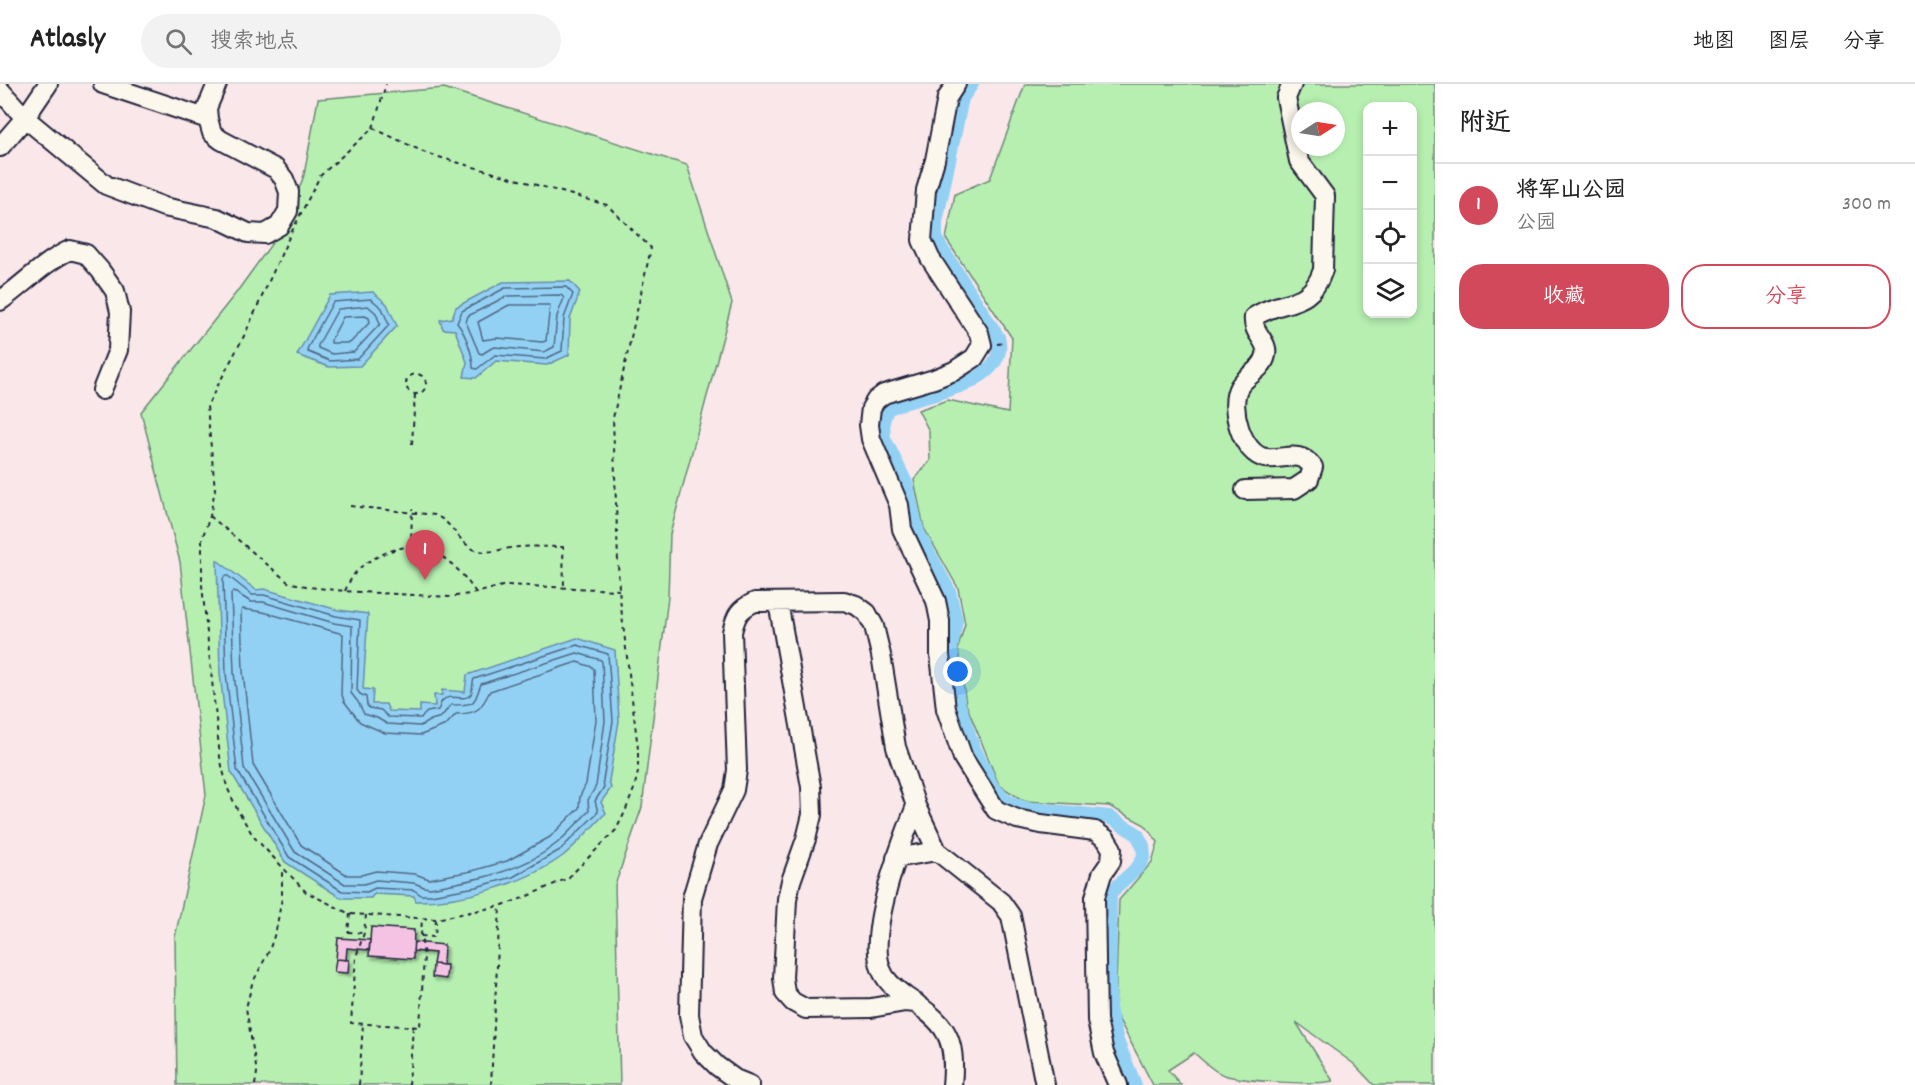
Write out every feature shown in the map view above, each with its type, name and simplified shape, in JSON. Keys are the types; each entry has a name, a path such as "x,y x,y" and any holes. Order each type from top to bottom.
{"street":[{"path":"0,147 25,118 48,84"},
{"path":"103,84 207,119"},
{"path":"0,90 25,118 106,185 164,207 218,218 248,233 265,234 279,226 288,210 289,192 284,178 276,169 212,133 207,119 207,108 217,84"},
{"path":"956,84 947,98 935,160 926,190 922,240 930,258 979,333 982,345 974,357 954,371 884,394 876,400 871,408 869,426 871,440 899,505 902,529 936,601 940,621 940,655 946,709 963,758 996,810 1017,819 1095,831 1106,839 1112,849 1111,861 1102,874 1095,897 1097,1020 1104,1053 1118,1085"},
{"path":"1245,490 1293,489 1310,479 1313,467 1307,459 1298,456 1266,458 1255,455 1246,444 1237,422 1236,413 1236,397 1239,387 1262,364 1266,354 1265,346 1253,325 1254,317 1261,312 1306,298 1323,270 1325,195 1299,161 1286,98 1292,84"},
{"path":"0,301 52,258 70,250 86,254 115,291 120,312 118,350 102,390"},
{"path":"750,1085 717,1066 703,1052 693,1036 689,1015 692,898 708,844 734,790 736,770 732,632 735,617 744,606 755,602 844,601 856,605 867,613 874,626 896,747 916,806 937,851 1001,902 1011,916 1045,1085"},
{"path":"778,602 811,787 812,815 807,839 791,881 787,899 783,978 786,993 793,1002 806,1009 871,1008 905,1002 916,1003"},
{"path":"916,806 896,858 879,925 878,948 881,968 891,986 933,1015 944,1028 952,1044 952,1085"},
{"path":"896,858 937,851"}],"path":[{"path":"373,128 428,154 607,205 651,248 613,418 619,590 638,749 638,772 626,812 616,830 568,878 500,906 436,919 350,914 306,892 254,837 227,787 220,758 202,585 202,539 210,516 215,489 207,406 245,334 289,237 320,176 373,128 386,84"},
{"path":"992,344 1006,343"},
{"path":"416,374 422,376 426,385 422,393 415,394 409,392 406,386 407,379 416,374"},
{"path":"412,444 415,394"},
{"path":"350,506 435,515 446,520 465,543 476,550 563,547 564,588"},
{"path":"411,546 412,509"},
{"path":"210,516 288,582 310,587 449,597 506,585 619,590"},
{"path":"344,591 354,573 368,561 389,550 411,546 433,552 450,562 465,576 476,593"},
{"path":"255,1085 257,1073 246,1008 252,984 269,951 276,930 282,898 282,868"},
{"path":"491,1085 500,906"},
{"path":"350,914 348,932 364,933"},
{"path":"366,915 364,933 356,957 351,1023 420,1027 424,956 421,936 422,918"},
{"path":"421,936 435,937 436,919"},
{"path":"359,1085 363,1023"},
{"path":"409,1085 413,1026"}],"green space":[{"path":"1025,84 1435,84 1435,1085 1374,1085 1354,1064 1296,1022 1333,1081 1280,1082 1224,1075 1194,1053 1168,1070 1181,1085 1153,1085 1115,1012 1119,900 1152,862 1158,842 1145,825 1109,806 1024,801 999,785 966,704 958,648 965,624 958,588 924,528 914,480 930,461 929,431 918,410 948,400 1008,413 1012,338 946,239 955,194 990,179"},
{"path":"444,88 687,165 732,303 670,534 668,597 642,807 615,885 620,1085 177,1085 175,937 206,795 180,562 141,412 236,293 288,221 304,175 318,99"}],"water":[{"path":"570,281 580,292 570,319 569,355 547,365 496,361 476,378 464,377 467,362 455,330 443,329 440,320 452,318 456,307 503,282"},
{"path":"373,292 387,304 397,326 360,366 329,367 297,355 330,295"},
{"path":"217,560 256,590 264,589 338,610 368,614 363,689 373,690 372,704 386,704 389,711 420,712 420,705 435,706 434,695 442,695 442,690 465,692 467,675 577,638 615,650 619,721 609,781 611,788 601,802 606,813 570,850 549,865 493,889 453,898 416,901 414,896 374,894 371,898 341,898 285,862 231,772 220,673"}],"building":[{"path":"371,927 414,930 413,959 369,956"},
{"path":"338,938 370,940 369,950 347,948 346,960 336,959"},
{"path":"414,942 444,945 443,965 433,964 435,953 413,951"},
{"path":"336,959 349,960 348,973 334,972"},
{"path":"433,964 447,965 446,979 432,977"}],"waterway":[{"path":"972,84 962,98 936,222 936,237 998,337 999,351 993,364 983,374 968,382 887,409 883,421 884,438 906,483 918,533 949,591 956,621 951,648 958,702 973,746 993,788 1007,801 1024,808 1109,817 1137,834 1143,846 1144,856 1139,866 1110,893 1109,1008 1117,1041 1135,1085"}],"place":[{"name":"将军山公园","path":"425,580"}]}
